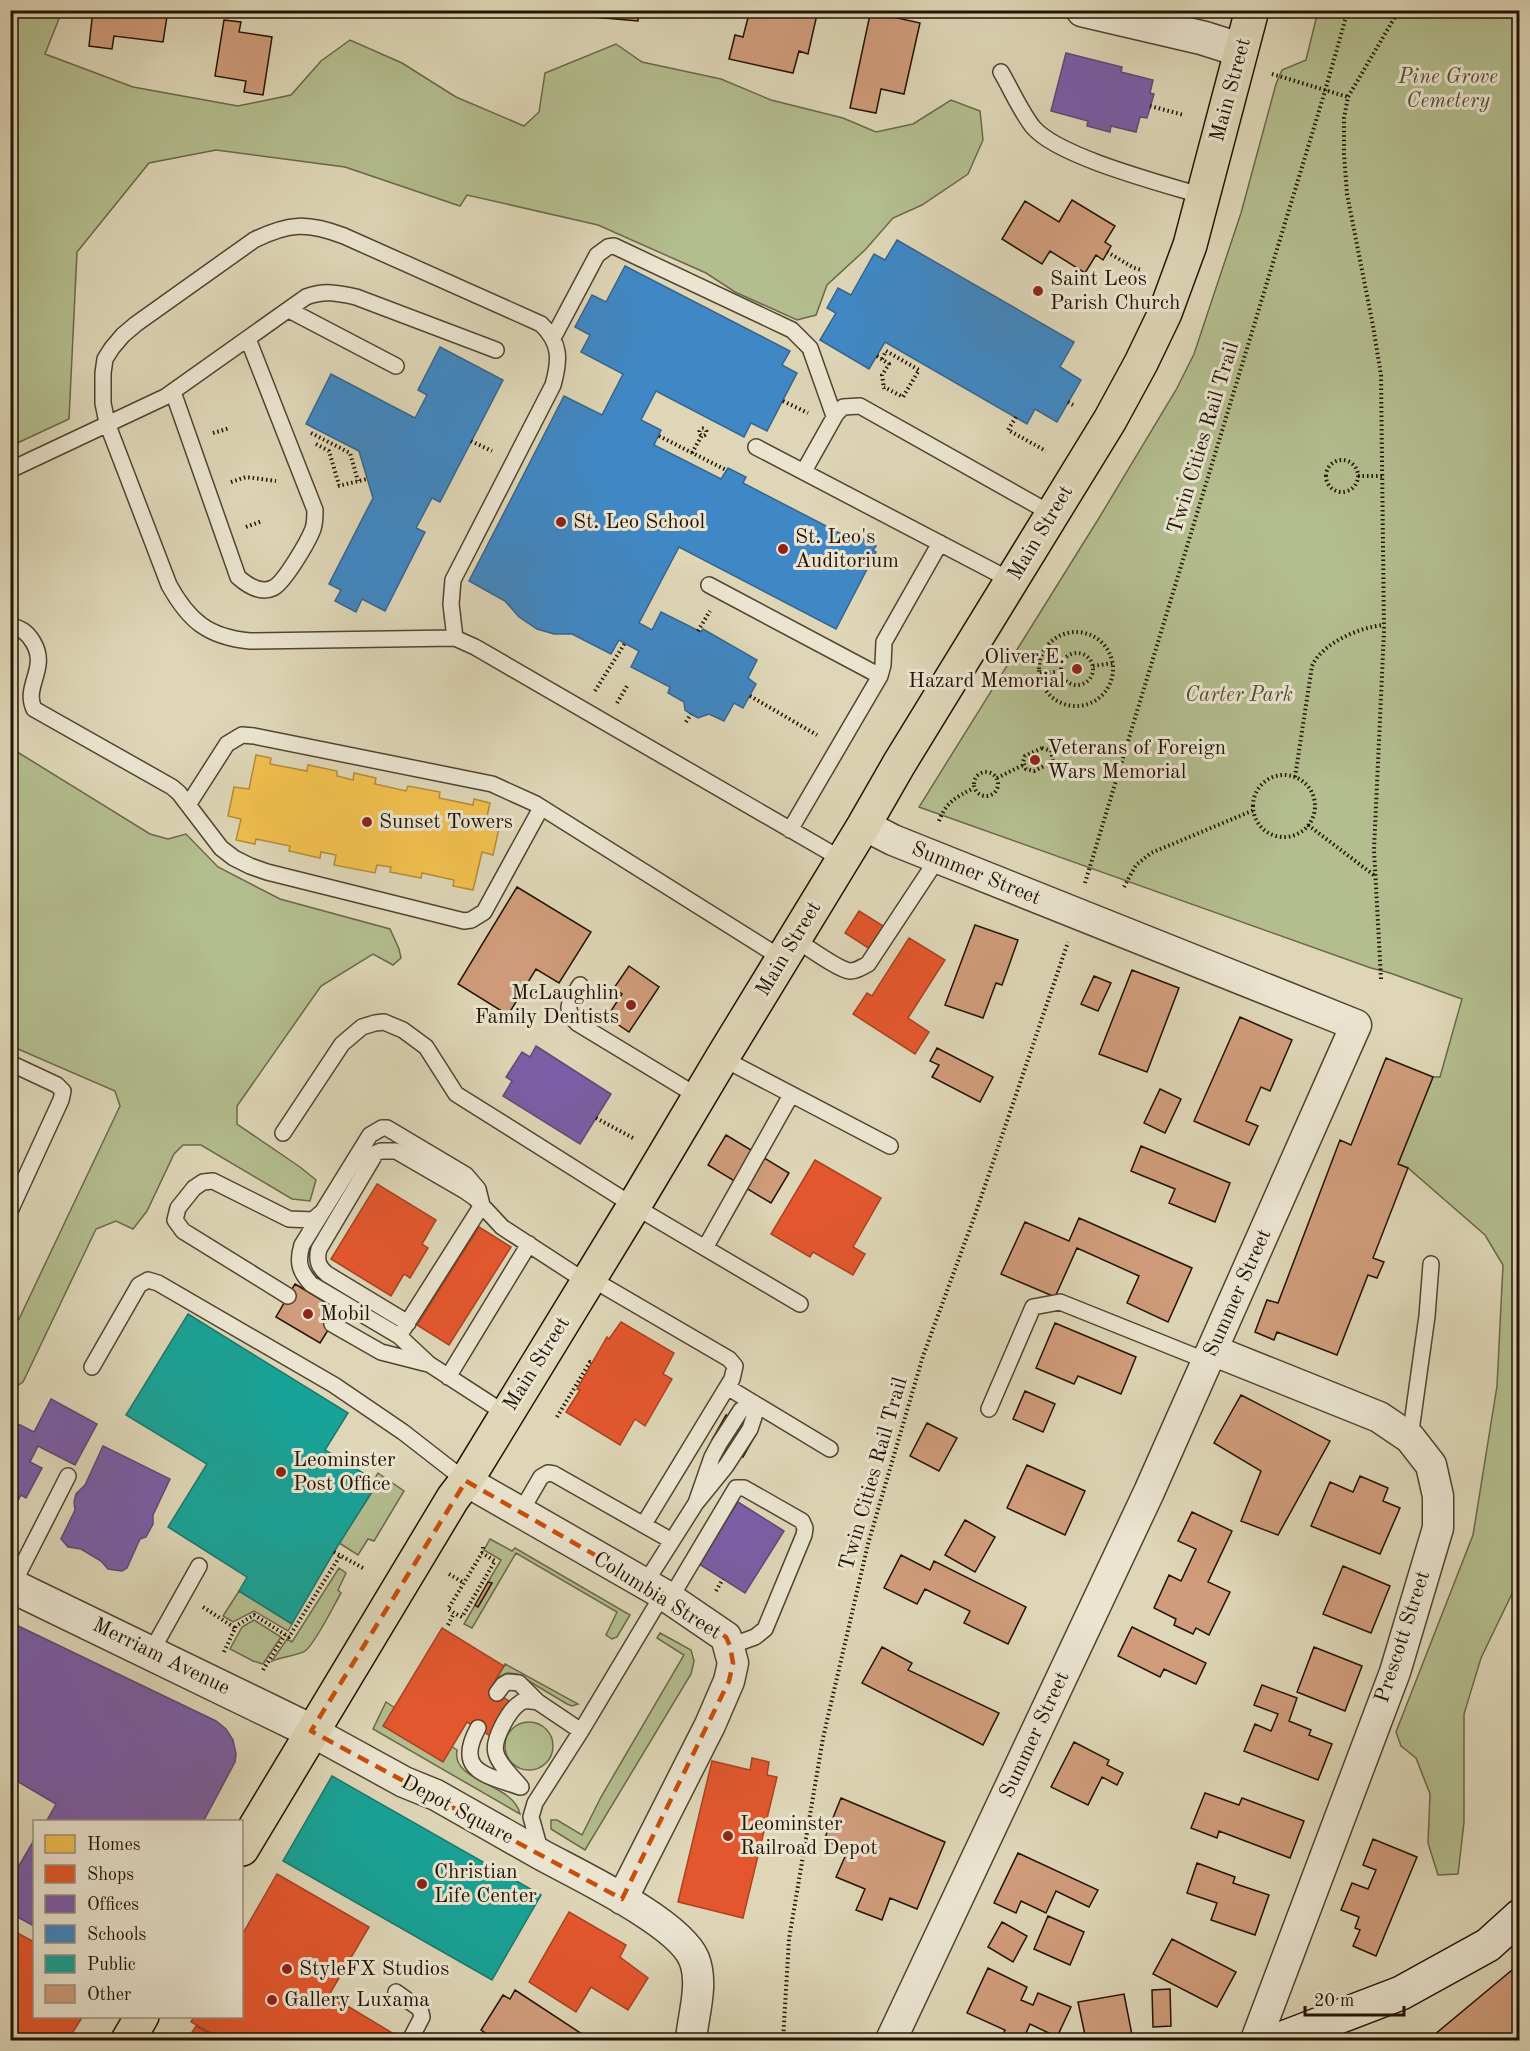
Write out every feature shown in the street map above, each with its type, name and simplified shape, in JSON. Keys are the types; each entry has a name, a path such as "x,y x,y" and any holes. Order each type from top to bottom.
{"main road":[{"name":"Main Street","path":"243,1847 311,1731 589,1280 899,764 1110,420 1166,313 1190,245 1252,10"},
{"path":"128,2040 141,2018"}],"street":[{"path":"1083,10 1203,38 1241,50"},
{"name":"Summer Street","path":"864,825 893,840 1356,1025 1144,1503 891,2040"},
{"name":"Prescott Street","path":"1210,1355 1379,1417 1410,1438 1431,1465 1438,1496 1438,1528 1395,1672 1256,2040"},
{"name":"Columbia Street","path":"466,1481 659,1593 726,1637 730,1646 733,1663 729,1681 710,1725 622,1899"},
{"name":"Merriam Avenue","path":"11,1585 311,1731"},
{"name":"Depot Square","path":"311,1731 404,1782 436,1795 622,1899 684,1943 693,1959 699,1978 689,2034"},
{"path":"1278,2040 1335,2030 1488,1945 1520,1916"}],"lane":[{"path":"1000,72 1034,127 1054,143 1107,165 1203,196"},
{"path":"455,638 452,604 453,580 553,385 558,355 553,338 541,324 344,236 322,228 296,225 274,230 254,240 123,335 105,359 103,403 107,423 169,585 181,607 213,633 232,639 250,641 455,638 475,647 843,860"},
{"path":"553,338 597,255 608,247 614,246 797,334 810,348 834,416"},
{"path":"10,470 154,403 173,392 306,297 317,293 339,293 356,297 496,350"},
{"path":"289,309 396,366"},
{"path":"173,392 238,577 254,588 265,590 272,588 280,583 311,535 315,519 311,502 248,339"},
{"path":"804,471 834,416 843,407 860,406 1052,514"},
{"path":"756,447 1011,581"},
{"path":"790,830 880,676 884,642 940,543"},
{"path":"709,585 880,676"},
{"path":"10,626 20,628 27,634 37,651 38,666 30,699 34,709 172,787 221,848 250,866 267,872 464,921 478,917 484,912 541,808"},
{"path":"188,805 227,744 242,735 492,784 541,808 789,949 845,970 854,971 868,963 938,858"},
{"path":"580,986 568,1009 569,1016 699,1097"},
{"path":"283,1133 342,1044 362,1027 384,1022 403,1030 426,1047 449,1087 456,1094 634,1206 800,1304"},
{"path":"722,1059 890,1146"},
{"path":"10,1063 57,1085 63,1091 61,1100 10,1211"},
{"path":"705,1248 791,1095"},
{"path":"382,1128 387,1128 466,1175 478,1189 482,1205 471,1231 410,1324 310,1284 302,1275 298,1265 302,1245 370,1135 382,1128"},
{"path":"429,1364 410,1324 327,1274 321,1270 318,1263 319,1249 375,1154 381,1151 396,1151 465,1191 482,1205 502,1227 589,1280 729,1359 735,1366 727,1387 644,1524"},
{"path":"288,1296 183,1231 175,1220 175,1214 194,1188 203,1182 213,1181 289,1219 313,1221 323,1211"},
{"path":"448,1377 459,1345 476,1316 513,1258 530,1244"},
{"path":"1410,1438 1427,1316 1431,1264"},
{"path":"92,1367 139,1285 148,1280 158,1282 343,1391 403,1432 466,1481"},
{"path":"989,1409 1034,1307 1060,1302 1210,1355"},
{"path":"332,1324 381,1352 429,1364 506,1414"},
{"path":"727,1387 830,1449"},
{"path":"659,1593 672,1541 696,1503 712,1457 741,1410 754,1403"},
{"path":"520,1513 541,1477 548,1473 554,1474 672,1541"},
{"path":"11,1585 68,1476"},
{"path":"541,1855 531,1810 581,1731 659,1593 736,1488 744,1488 802,1521 805,1528 765,1629 755,1637 730,1646"},
{"path":"151,1652 199,1566"},
{"path":"497,1693 508,1682 519,1683 538,1702 581,1731"},
{"path":"521,1787 499,1760 496,1754 496,1741 498,1734 519,1703 525,1700 538,1702"},
{"path":"478,1728 469,1748 472,1764 488,1776 521,1787 539,1797"},
{"path":"396,1992 420,2009 422,2017 410,2040"}],"path":[{"name":"Twin Cities Rail Trail","path":"1088,874 1348,10"},
{"path":"1381,980 1374,850 1384,625 1381,375 1347,194 1344,118 1348,97 1399,10"},
{"path":"1272,75 1348,97"},
{"path":"1150,106 1184,115"},
{"path":"1107,252 1134,268 1142,270"},
{"path":"886,351 919,370 903,397 884,387 882,375 889,364 879,357 886,351"},
{"path":"783,401 802,410"},
{"path":"1068,402 1073,405"},
{"path":"1016,417 1008,430 1046,451"},
{"path":"304,438 307,431 350,453 358,481"},
{"path":"692,453 702,435"},
{"path":"659,436 726,470"},
{"path":"471,441 486,448"},
{"path":"312,442 329,451 339,485 367,479"},
{"path":"1341,460 1351,463 1358,476 1352,489 1342,492 1328,485 1325,474 1331,464 1341,460"},
{"path":"1358,476 1382,476"},
{"path":"246,477 264,479"},
{"path":"1295,777 1312,666 1316,657 1322,651 1356,632 1372,626 1384,625"},
{"path":"1073,631 1087,632 1099,639 1109,649 1113,663 1113,676 1108,689 1089,704 1077,706 1054,699 1045,690 1040,674 1039,665 1042,652 1061,634 1073,631"},
{"path":"607,672 625,643"},
{"path":"1075,653 1087,656 1093,666 1090,678 1082,685 1072,685 1067,682 1061,671 1065,657 1075,653"},
{"path":"1093,666 1113,663"},
{"path":"1040,674 1061,671"},
{"path":"750,696 838,748"},
{"path":"686,722 692,714"},
{"path":"1042,748 1048,749 1053,755 1053,762 1034,771 1030,771 1023,765 1025,756 1042,748"},
{"path":"997,778 1023,765"},
{"path":"982,772 990,772 997,778 997,788 992,794 984,796 976,792 974,788 976,777 982,772"},
{"path":"1283,775 1295,777 1306,784 1313,795 1315,808 1312,820 1305,830 1293,836 1282,837 1271,834 1262,828 1256,819 1255,796 1271,778 1283,775"},
{"path":"939,821 950,801 974,788"},
{"path":"1124,887 1136,865 1151,853 1254,810"},
{"path":"1308,825 1375,876"},
{"name":"Twin Cities Rail Trail","path":"783,2040 789,1939 823,1738 868,1544 922,1356 975,1215 1070,934"},
{"path":"596,1118 633,1138"},
{"path":"557,1417 590,1362 592,1363"},
{"path":"334,1552 363,1568"},
{"path":"482,1553 495,1561 462,1617 454,1613 448,1609 482,1553"},
{"path":"224,1653 235,1628 254,1615 289,1637 340,1556"},
{"path":"449,1574 464,1583"},
{"path":"448,1625 454,1613"},
{"path":"221,1619 235,1628"},
{"path":"263,1670 285,1635"}],"highlighted area":[{"path":"466,1481 663,1594 726,1637 730,1646 733,1663 729,1681 622,1899 311,1731"}],"green space":[{"path":"10,11 62,11 45,54 133,87 238,106 291,95 321,61 350,40 402,63 456,97 524,126 539,112 545,73 616,44 642,62 721,79 771,100 843,118 876,132 913,124 951,100 980,111 983,140 968,174 922,205 893,218 865,250 827,285 816,315 797,320 735,292 706,273 598,225 467,195 460,206 345,167 216,150 149,163 77,252 69,419 11,446"},
{"name":"Carter Park","path":"1318,11 1519,11 1520,1577 1481,1658 1464,1714 1464,1822 1458,1874 1438,1875 1428,1843 1430,1794 1416,1758 1401,1746 1396,1732 1473,1535 1497,1386 1503,1265 1485,1235 1408,1168 1398,1164 1433,1077 1440,1077 1462,999 919,807 1176,390 1194,354 1241,213 1276,84 1282,70 1306,60"},
{"path":"11,752 19,753 150,834 168,839 186,834 218,867 280,899 390,929 401,958 393,965 373,954 321,986 237,1106 237,1124 316,1180 310,1201 292,1199 201,1145 183,1145 174,1154 147,1211 133,1229 116,1221 96,1229 23,1382 11,1390 11,1336 120,1106 115,1091 11,1046"},
{"path":"378,1473 404,1491 374,1541 368,1539 358,1555 339,1543 378,1483 374,1480"},
{"path":"490,1539 512,1551 515,1548 630,1615 617,1637 612,1639 606,1635 617,1612 516,1553 472,1628 464,1624 475,1605 478,1607 491,1584 488,1582 501,1560 484,1550"},
{"path":"339,1568 346,1573 338,1590 341,1593 314,1641 303,1652 272,1661 287,1639 292,1642"},
{"path":"239,1591 292,1624 288,1631 254,1611 233,1622 223,1616"},
{"path":"254,1620 281,1637 263,1664 230,1649 242,1627"},
{"path":"660,1633 691,1650 694,1661 691,1674 585,1850 551,1829 551,1820 557,1820 582,1835 601,1797 684,1655 657,1638"},
{"path":"505,1664 578,1704 572,1706 567,1704 517,1674 507,1673 497,1678"},
{"path":"386,1702 457,1750 458,1761 463,1769 506,1795 515,1803 520,1814 373,1729"},
{"path":"524,1722 534,1722 546,1729 553,1741 553,1751 546,1763 534,1770 524,1770 509,1759 505,1751 505,1741 516,1726"}],"building: Homes":[{"name":"Sunset Towers","path":"256,755 271,758 270,764 307,771 308,765 337,771 337,776 353,780 354,773 376,778 375,784 406,791 408,786 440,792 439,798 473,805 474,799 490,803 486,821 500,824 493,855 482,852 473,890 453,886 454,880 422,873 421,878 390,872 391,867 377,865 375,873 334,865 336,855 321,852 320,858 289,851 290,846 256,839 255,844 236,840 241,819 228,816 234,787 249,789"}],"building: Shops":[{"path":"859,911 888,929 873,951 845,933"},
{"path":"909,938 945,960 908,1018 929,1032 915,1054 853,1014 867,993 872,996"},
{"path":"815,1160 881,1198 853,1247 865,1254 853,1275 813,1252 810,1257 771,1234"},
{"path":"377,1184 436,1220 422,1244 428,1248 410,1278 404,1274 391,1296 331,1259"},
{"name":"Mobil","path":"479,1227 511,1247 449,1345 417,1325"},
{"path":"621,1322 674,1353 663,1374 672,1379 645,1426 635,1419 620,1445 566,1412 607,1337 609,1339"},
{"path":"442,1628 504,1666 490,1689 512,1703 492,1737 467,1722 443,1762 383,1726"},
{"name":"Leominster Railroad Depot","path":"752,1758 769,1762 767,1775 777,1777 743,1918 678,1902 712,1761 750,1770"},
{"path":"277,1874 369,1927 329,1995 394,2034 390,2040 224,2040 191,2022 193,2018 243,2018 243,1933"},
{"path":"569,1912 626,1945 620,1957 648,1978 628,2010 591,1987 576,2012 529,1982"},
{"path":"10,1929 33,1941 33,2018 82,2018 68,2040 10,2040"},
{"path":"196,2026 220,2040 187,2040"}],"building: Offices":[{"path":"1066,53 1122,67 1121,72 1153,80 1150,93 1154,94 1147,118 1140,117 1136,132 1111,126 1110,132 1087,126 1088,121 1051,111"},
{"path":"536,1046 611,1094 580,1144 503,1096 512,1081 506,1077 522,1052 530,1057"},
{"path":"51,1399 97,1424 75,1465 38,1446 30,1462 42,1468 26,1498 21,1495 10,1515 10,1420 34,1432"},
{"path":"103,1446 170,1479 153,1515 153,1524 146,1537 140,1539 127,1568 122,1571 108,1569 101,1561 81,1549 68,1547 61,1539 75,1510 76,1494 85,1485"},
{"path":"738,1502 784,1531 745,1593 699,1564"},
{"path":"10,1622 216,1721 226,1729 233,1740 236,1754 235,1762 204,1820 47,1820 56,1804 10,1777"},
{"path":"33,1842 33,1925 10,1913 10,1881"}],"building: Schools":[{"path":"897,240 1074,342 1060,367 1081,380 1057,422 1035,409 1027,424 885,342 869,369 820,340 836,313 827,308 838,288 851,295 874,254 885,260"},
{"path":"625,266 790,351 782,365 797,373 767,431 751,423 744,437 656,391 641,420 661,430 654,445 721,479 728,468 746,477 743,483 855,541 858,536 876,546 873,550 876,552 836,629 679,547 639,623 652,630 661,612 701,632 703,629 757,660 748,678 756,684 743,708 734,703 724,721 709,714 698,718 685,710 684,702 668,693 670,687 631,667 639,651 619,640 611,654 572,634 554,634 537,629 519,617 505,601 469,581 564,396 602,415 623,374 581,352 590,335 575,327 592,295 606,302"},
{"path":"440,347 503,380 440,502 432,498 416,528 425,532 385,611 362,599 356,612 335,601 341,590 329,584 373,498 359,451 306,424 331,374 415,418 427,395 418,390"}],"building: Public":[{"name":"Leominster Post Office","path":"188,1314 348,1413 325,1450 378,1482 292,1624 239,1591 247,1577 168,1527 207,1464 126,1415"},
{"name":"Christian Life Center","path":"332,1776 541,1895 492,1980 283,1861"}],"building: Other":[{"path":"93,10 168,10 163,42 114,36 112,49 89,46"},
{"path":"582,10 639,10 638,21 581,16"},
{"path":"750,10 818,10 808,54 799,51 793,73 729,59 735,35 743,37"},
{"path":"871,10 894,10 893,17 920,23 904,94 881,89 876,113 850,108"},
{"path":"224,20 241,22 239,32 272,37 263,95 244,92 246,81 215,76"},
{"path":"1072,200 1115,226 1105,242 1111,246 1103,260 1096,255 1085,273 1050,251 1042,264 1002,239 1025,201 1059,222"},
{"path":"517,887 591,932 559,983 536,969 508,1015 458,984"},
{"path":"975,925 1018,940 1002,985 996,983 983,1018 945,1005"},
{"name":"McLaughlin Family Dentists","path":"629,966 659,987 629,1032 607,1017 622,994 614,988"},
{"path":"1132,970 1179,988 1147,1072 1099,1054"},
{"path":"1094,976 1111,983 1098,1011 1081,1004"},
{"path":"1240,1017 1292,1040 1270,1091 1261,1087 1246,1121 1258,1126 1249,1145 1194,1121"},
{"path":"937,1048 993,1077 980,1102 932,1077 939,1065 930,1061"},
{"path":"1386,1058 1433,1077 1398,1164 1408,1168 1373,1258 1384,1262 1377,1278 1368,1275 1337,1355 1277,1332 1274,1340 1255,1332 1267,1300 1278,1303 1340,1140 1351,1145"},
{"path":"1160,1089 1181,1099 1165,1133 1144,1123"},
{"path":"726,1135 789,1173 771,1203 708,1165"},
{"path":"1141,1146 1230,1183 1215,1222 1169,1203 1175,1189 1131,1171"},
{"path":"1079,1218 1192,1268 1168,1322 1127,1303 1139,1276 1077,1248 1055,1297 1001,1274 1025,1222 1069,1241"},
{"name":"Mobil","path":"295,1284 340,1311 320,1343 276,1317"},
{"path":"1055,1323 1136,1357 1121,1394 1078,1376 1074,1384 1036,1368"},
{"path":"1025,1391 1055,1404 1043,1432 1013,1419"},
{"path":"1241,1395 1330,1441 1278,1535 1241,1521 1261,1471 1214,1443"},
{"path":"726,1415 757,1432 743,1457 712,1440"},
{"path":"927,1423 957,1438 939,1471 910,1456"},
{"path":"1027,1465 1085,1491 1065,1535 1007,1508"},
{"path":"1360,1476 1388,1488 1383,1501 1400,1508 1380,1554 1311,1526 1330,1482 1353,1492"},
{"path":"1192,1512 1232,1531 1208,1582 1230,1592 1209,1635 1196,1628 1193,1634 1174,1625 1176,1619 1154,1608 1169,1575 1181,1581 1196,1549 1178,1541"},
{"path":"965,1520 995,1537 975,1572 945,1555"},
{"path":"901,1555 930,1570 934,1561 1026,1607 1008,1644 964,1623 970,1611 925,1589 917,1604 884,1588"},
{"path":"1343,1566 1390,1586 1371,1633 1323,1614"},
{"path":"488,1582 492,1583 478,1607 475,1605"},
{"path":"1132,1627 1206,1663 1196,1684 1164,1669 1160,1677 1118,1656"},
{"path":"882,1647 912,1663 908,1670 999,1713 983,1745 862,1683"},
{"path":"1314,1647 1362,1666 1345,1711 1297,1692"},
{"path":"1262,1685 1297,1698 1289,1721 1311,1730 1309,1735 1332,1744 1318,1780 1244,1751 1255,1724 1271,1731 1278,1714 1254,1705"},
{"path":"1074,1742 1109,1760 1107,1765 1123,1773 1117,1785 1102,1777 1088,1805 1051,1787"},
{"path":"1205,1793 1239,1805 1242,1798 1304,1821 1290,1858 1219,1831 1217,1838 1191,1828"},
{"path":"841,1798 945,1842 917,1909 890,1898 882,1920 856,1910 865,1889 836,1877 848,1850 824,1840"},
{"path":"1373,1839 1417,1857 1376,1956 1353,1946 1360,1930 1355,1928 1359,1917 1341,1910 1352,1883 1368,1889 1376,1870 1363,1865"},
{"path":"1018,1853 1098,1890 1089,1907 1056,1891 1046,1913 1021,1901 1016,1913 994,1903"},
{"path":"1197,1863 1235,1877 1233,1883 1269,1895 1255,1935 1211,1920 1217,1903 1187,1893"},
{"path":"1048,1916 1084,1932 1070,1965 1034,1949"},
{"path":"1002,1922 1027,1936 1013,1962 988,1947"},
{"path":"1172,1939 1236,1972 1217,2007 1153,1974"},
{"path":"1518,1965 1520,2040 1428,2040"},
{"path":"988,1968 1027,1987 1021,2000 1033,2005 1038,1993 1071,2007 1057,2037 1030,2024 1023,2040 1000,2040 1005,2030 967,2013"},
{"path":"1170,1989 1171,2026 1153,2027 1152,1990"},
{"path":"515,1990 585,2036 583,2040 488,2040 490,2036 481,2030 503,1995 510,1999"},
{"path":"1124,1994 1133,2040 1079,2040 1079,2036 1085,2035 1078,2002"}],"place":[{"name":"Saint Leos Parish Church","path":"1038,291"},
{"name":"St. Leo School","path":"561,522"},
{"name":"St. Leo's Auditorium","path":"783,549"},
{"name":"Oliver E. Hazard Memorial","path":"1077,669"},
{"name":"Veterans of Foreign Wars Memorial","path":"1035,760"},
{"name":"Sunset Towers","path":"367,822"},
{"name":"McLaughlin Family Dentists","path":"631,1005"},
{"name":"Mobil","path":"308,1314"},
{"name":"Leominster Post Office","path":"281,1472"},
{"name":"Leominster Railroad Depot","path":"728,1836"},
{"name":"Christian Life Center","path":"422,1884"},
{"name":"StyleFX Studios","path":"287,1969"},
{"name":"Gallery Luxama","path":"272,2000"}],"park label":[{"name":"Pine Grove Cemetery","path":"1448,89"}]}
